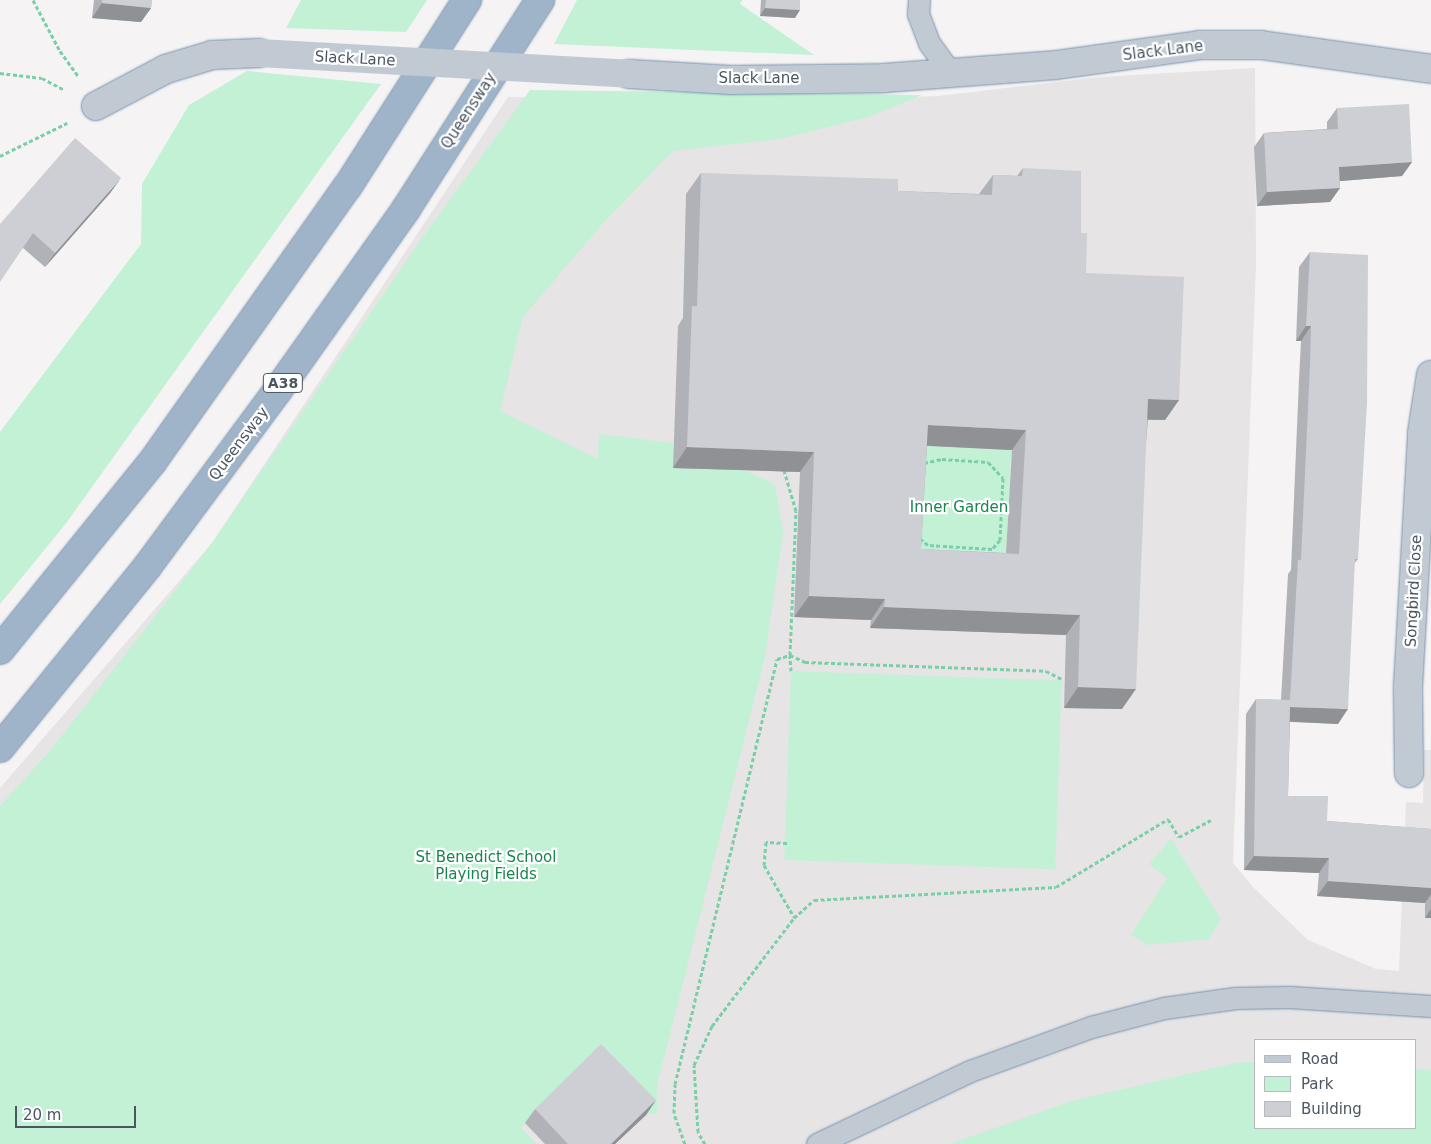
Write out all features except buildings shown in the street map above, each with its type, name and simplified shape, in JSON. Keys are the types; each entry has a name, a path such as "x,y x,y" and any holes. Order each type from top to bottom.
{"highway":[{"path":"0,650 153,461 348,186 467,0"},
{"name":"Queensway","path":"0,748 147,567 278,390 406,208 540,0"}],"street":[{"name":"Slack Lane","path":"96,106 166,69 212,55 259,53 731,80 884,78 1056,65 1200,45 1252,45 1431,69"},
{"name":"Songbird Close","path":"1409,773 1420,690 1422,432 1431,375"}],"lane":[{"path":"919,0 918,14 929,42 951,73"},
{"path":"817,1144 970,1071 1091,1027 1164,1008 1235,998 1364,1001 1431,1006"}],"path":[{"path":"33,0 60,51 96,106"},
{"path":"0,72 42,78 96,106"},
{"path":"0,156 96,106"},
{"path":"942,459 988,462 1004,478 1000,540 992,549 928,545 918,537 924,463 942,459"},
{"path":"782,463 796,511 790,654 791,671"},
{"path":"685,1144 674,1113 675,1084 777,659 790,654 805,662 1046,671 1062,679"},
{"path":"705,1144 698,1132 694,1065 712,1026 794,918 814,900 1056,887 1168,819 1179,837 1211,820"},
{"path":"787,843 766,842 764,865 794,918"}],"shaded area":[{"path":"1255,68 1256,265 1233,863 1253,887 1308,940 1376,969 1399,971 1406,802 1423,803 1424,750 1431,750 1431,1144 0,1144 0,788 212,543 508,97 749,103 938,96 1100,77"}],"green space":[{"path":"301,0 427,0 406,32 286,28"},
{"path":"577,0 742,0 740,4 814,55 554,44"},
{"path":"247,71 381,84 64,526 0,604 0,432 141,244 142,184 189,105"},
{"name":"St Benedict School Playing Fields","path":"530,90 922,95 869,117 779,139 673,151 604,222 523,317 500,411 598,459 599,434 673,443 673,468 744,470 775,485 783,532 765,657 657,1086 657,1113 646,1115 591,1059 521,1128 537,1144 0,1144 0,806 50,751 212,543 425,234"},
{"name":"Inner Garden","path":"1014,398 1005,574 892,568 905,445"},
{"path":"791,671 1062,680 1055,869 784,860"},
{"path":"1171,839 1221,919 1209,939 1148,945 1131,935 1167,878 1149,864"},
{"path":"1254,1062 1254,1129 1416,1129 1416,1069 1431,1070 1431,1144 949,1144 1072,1101 1235,1063"}]}
